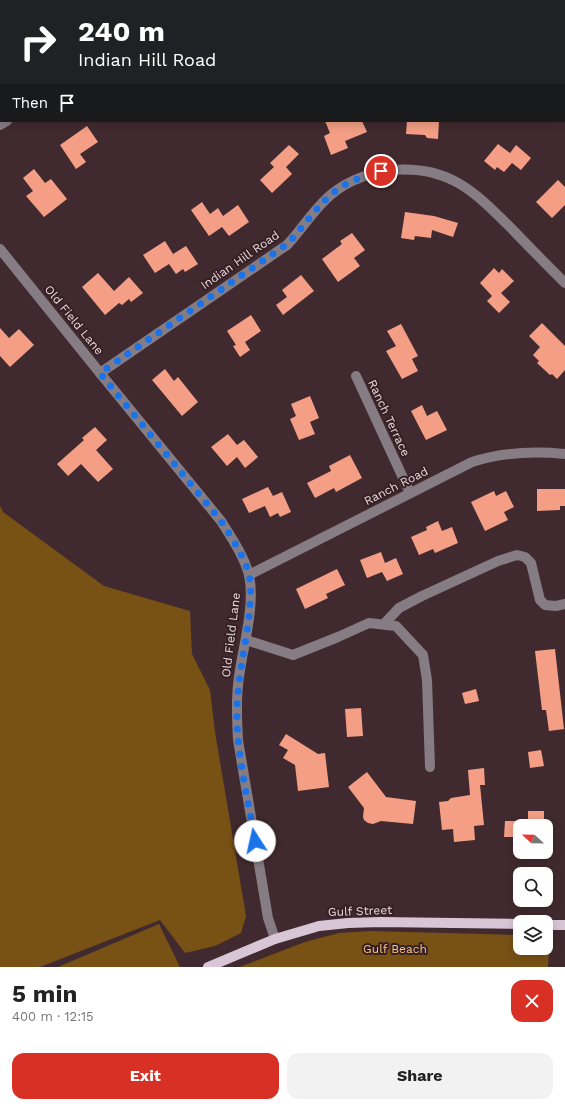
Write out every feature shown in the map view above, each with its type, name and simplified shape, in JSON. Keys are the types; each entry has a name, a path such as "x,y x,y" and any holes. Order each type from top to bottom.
{"main road":[{"name":"Gulf Street","path":"208,967 275,939 319,926 348,922 513,924"},
{"path":"553,924 565,925"}],"street":[{"name":"Indian Hill Road","path":"100,373 287,244 333,193 357,179 381,171 407,168 422,170 451,179 462,185 489,206 565,283"},
{"name":"Old Field Lane","path":"0,248 221,521 237,547 249,575 250,606 238,685 238,740 268,918 275,939"},
{"name":"Ranch Terrace","path":"356,376 410,493"},
{"name":"Ranch Road","path":"249,575 472,462 487,457 519,452 565,454"},
{"path":"384,624 400,608 422,596 498,560 517,555 525,557 530,563 540,600 545,605 556,606 565,604"},
{"path":"246,640 293,655 338,638 368,623 396,626 423,655 427,680 430,767"}],"green space":[{"path":"0,506 3,512 104,586 190,611 192,654 210,690 215,732 246,916 241,933 215,946 185,953 160,920 40,967 0,967"},
{"path":"159,924 180,967 58,967"},
{"name":"Gulf Beach","path":"371,931 513,935 513,955 549,955 548,967 240,967 305,942 339,933"}],"building":[{"path":"325,122 362,122 367,132 345,141 348,148 331,155 324,136 330,133"},
{"path":"407,122 439,122 438,139 427,138 425,135 406,134"},
{"path":"87,126 98,142 80,154 86,162 76,169 60,145"},
{"path":"498,144 510,153 516,145 531,158 521,170 512,163 504,172 497,167 495,170 484,161"},
{"path":"289,145 299,154 286,167 292,174 272,193 260,180 274,167 270,163"},
{"path":"34,169 45,183 51,179 67,199 44,217 26,196 33,191 23,178"},
{"path":"558,180 565,187 565,205 552,218 536,202"},
{"path":"202,202 210,214 218,208 223,216 238,205 249,222 229,236 222,227 209,236 191,210"},
{"path":"405,212 434,216 458,223 453,237 432,230 431,238 415,236 414,240 401,238"},
{"path":"352,233 365,250 354,258 360,266 338,282 322,259 342,244 340,241"},
{"path":"165,241 173,254 186,246 198,264 185,272 183,269 176,274 169,264 155,273 143,255"},
{"path":"494,268 499,273 502,269 514,281 501,293 510,302 499,313 487,301 492,296 480,283"},
{"path":"98,273 114,291 129,277 143,293 131,302 129,299 122,305 119,303 105,315 82,287"},
{"path":"301,275 314,291 283,315 276,305 287,297 282,290"},
{"path":"251,315 261,331 245,342 250,350 240,357 233,346 236,345 227,331"},
{"path":"542,323 565,346 565,370 557,379 552,374 550,375 537,363 539,361 533,355 540,347 529,336"},
{"path":"401,324 418,356 412,359 418,371 402,379 386,351 396,346 387,331"},
{"path":"0,328 9,338 19,329 34,345 10,367 0,356"},
{"path":"165,369 174,381 178,377 198,402 182,416 152,380"},
{"path":"310,396 319,418 310,422 315,434 299,440 290,419 296,416 291,404"},
{"path":"422,405 427,416 437,411 447,430 426,440 411,411"},
{"path":"95,427 107,440 96,450 113,469 98,482 81,464 68,476 57,464 84,440 82,438"},
{"path":"228,434 237,445 244,440 258,457 245,468 237,457 227,466 211,447"},
{"path":"350,455 362,478 336,492 334,488 315,498 307,483 331,471 329,466"},
{"path":"268,487 273,496 282,492 291,512 280,517 278,513 270,517 265,506 249,513 242,499"},
{"path":"537,489 565,489 565,506 560,506 560,510 537,511"},
{"path":"494,491 496,496 506,491 514,507 504,512 508,520 485,531 471,502"},
{"path":"438,521 442,531 452,527 458,543 435,553 433,549 419,555 411,537 427,530 426,527"},
{"path":"381,552 385,563 396,558 403,574 387,581 382,572 367,578 360,560"},
{"path":"337,569 345,585 326,594 328,598 305,609 296,589"},
{"path":"555,649 564,729 549,731 546,710 542,710 535,651"},
{"path":"476,689 479,701 465,704 462,693"},
{"path":"361,708 363,736 347,737 345,709"},
{"path":"286,734 318,754 325,753 329,787 298,791 295,765 283,758 288,750 279,745"},
{"path":"541,750 544,766 530,768 528,752"},
{"path":"484,768 485,785 480,785 484,825 474,826 475,840 454,842 453,829 442,830 439,802 448,801 451,798 470,795 468,770"},
{"path":"367,772 386,797 416,801 413,824 381,821 373,824 364,820 364,808 348,787"},
{"path":"528,811 544,811 544,819 528,819"},
{"path":"505,821 513,821 513,837 504,837"}],"route":[{"path":"255,841 238,740 237,713 238,685 250,606 249,575 237,547 221,521 100,373 287,244 333,193 357,179 381,171"}]}
